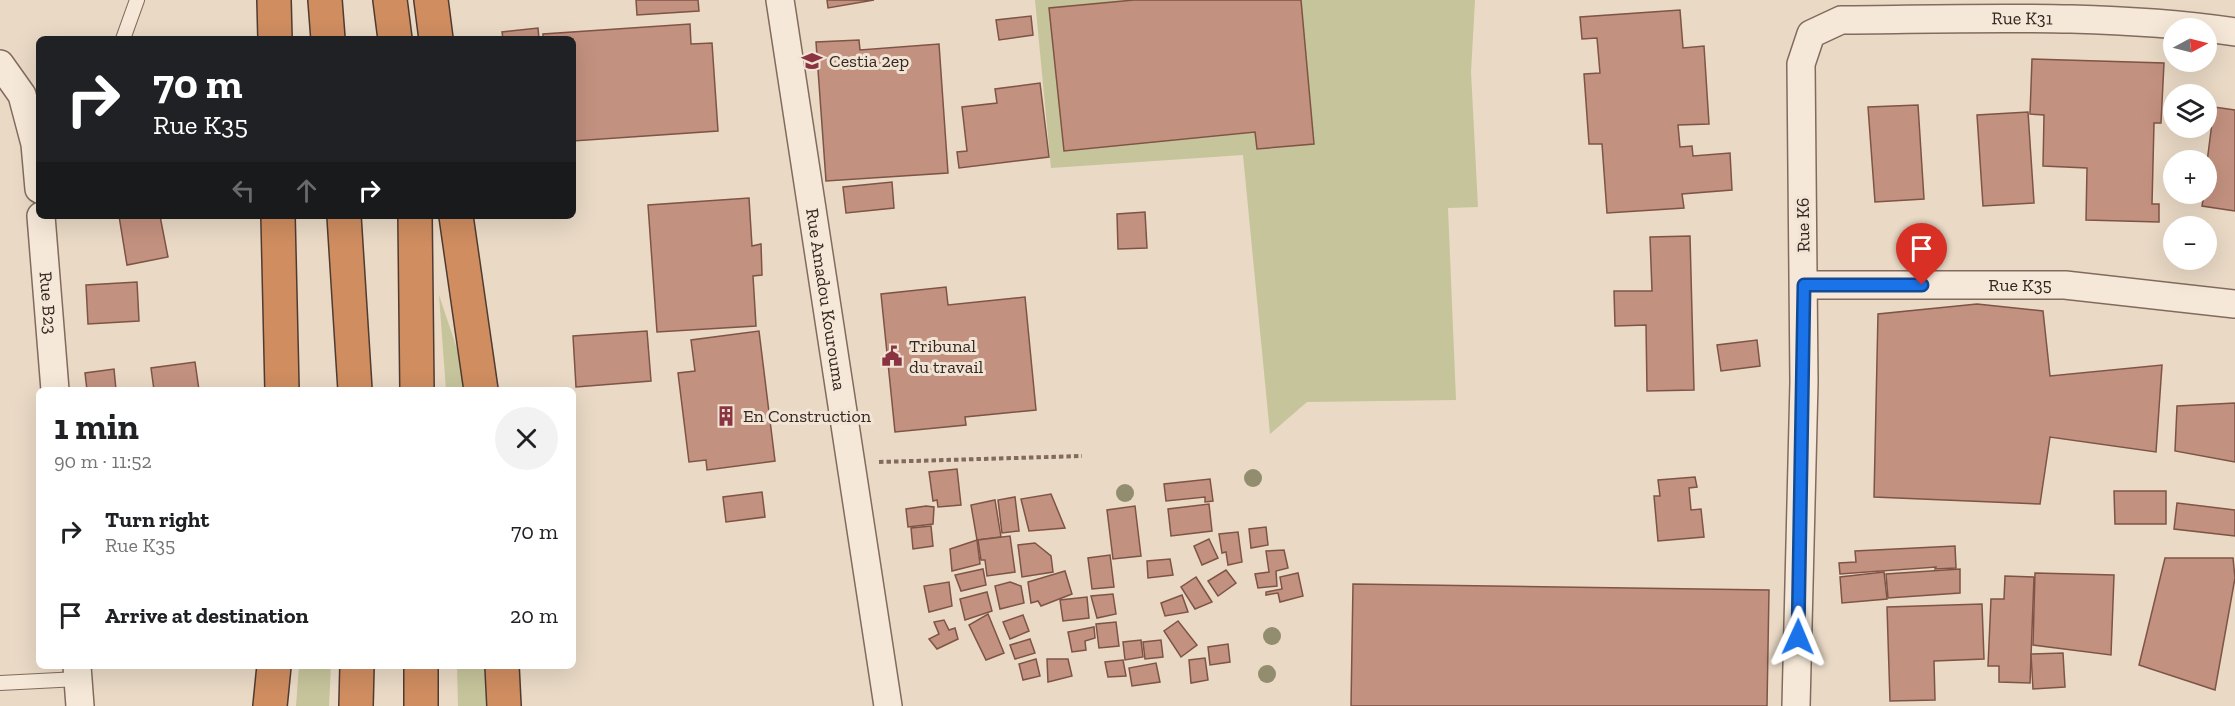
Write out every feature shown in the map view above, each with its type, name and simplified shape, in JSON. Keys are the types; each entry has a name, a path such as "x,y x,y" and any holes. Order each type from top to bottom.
{"highway":[{"path":"274,0 275,36"},
{"path":"325,0 328,36"},
{"path":"390,0 395,36"},
{"path":"430,0 436,36"},
{"path":"278,219 282,387"},
{"path":"344,219 355,387"},
{"path":"414,219 417,387"},
{"path":"456,219 481,387"},
{"path":"270,706 274,669"},
{"path":"356,706 357,669"},
{"path":"421,669 421,706"},
{"path":"502,669 504,706"}],"street":[{"name":"Rue Amadou Kourouma","path":"780,0 888,706"},
{"name":"Rue K31","path":"1812,34 1841,20 2055,19 2196,26 2235,32"},
{"name":"Rue K6","path":"1796,706 1804,285 1801,64 1812,34"},
{"path":"0,64 22,95 36,139"},
{"name":"Rue B23","path":"41,219 55,387"},
{"name":"Rue K35","path":"1804,285 2065,285 2235,304"},
{"path":"78,672 80,706"}],"lane":[{"path":"124,36 137,0"},
{"path":"0,683 78,672"}],"path":[{"path":"850,463 1082,456"}],"shaded area":[{"path":"1035,0 1475,0 1471,72 1478,207 1448,208 1456,400 1307,402 1270,434 1243,155 1051,168"},
{"path":"439,295 467,379 467,387 446,387"},
{"path":"299,669 331,669 329,706 296,706"},
{"path":"457,669 485,669 486,706 458,706"}],"building":[{"path":"636,0 698,0 699,11 637,15"},
{"path":"827,0 874,0 828,8"},
{"path":"1134,0 1301,0 1314,144 1257,149 1255,132 1064,151 1049,8"},
{"path":"1680,10 1683,48 1704,46 1709,124 1678,125 1680,147 1692,146 1693,156 1730,153 1732,190 1682,194 1684,208 1607,213 1602,144 1589,144 1584,74 1600,73 1597,38 1582,39 1580,17"},
{"path":"1031,16 1033,35 999,40 996,20"},
{"path":"690,24 691,44 712,43 718,131 576,141 576,36 543,36 543,34"},
{"path":"538,28 539,36 503,36 502,32"},
{"path":"859,40 860,50 939,44 948,173 826,181 816,42"},
{"path":"2032,59 2163,63 2161,123 2154,123 2152,204 2159,204 2159,222 2086,220 2087,168 2043,166 2044,115 2030,114"},
{"path":"1040,83 1049,157 959,168 957,152 967,151 962,107 997,103 995,89"},
{"path":"1918,105 1924,199 1875,202 1868,107"},
{"path":"2217,107 2235,110 2235,211 2202,206 2202,204 2217,204 2217,150 2209,150 2210,138 2217,138"},
{"path":"2028,112 2034,203 1983,206 1977,115"},
{"path":"892,182 894,208 846,213 843,187"},
{"path":"749,198 752,246 761,244 762,275 753,276 756,326 657,332 648,205"},
{"path":"1145,212 1147,248 1118,249 1117,214"},
{"path":"119,219 161,219 168,257 127,265"},
{"path":"1690,236 1694,390 1647,391 1646,325 1615,326 1614,291 1652,291 1650,237"},
{"path":"137,282 139,321 88,324 86,285"},
{"path":"946,287 948,305 1025,297 1036,410 965,417 966,425 895,432 881,294"},
{"path":"1977,304 2043,311 2050,376 2162,365 2156,452 2050,437 2040,504 1874,497 1878,314"},
{"path":"647,331 651,381 576,387 573,336"},
{"name":"En Construction","path":"759,331 775,461 707,470 706,460 689,462 678,373 695,371 691,340"},
{"path":"1757,340 1760,366 1721,371 1717,345"},
{"path":"195,362 199,387 154,387 151,368"},
{"path":"114,369 116,387 87,387 85,373"},
{"path":"2235,403 2235,462 2175,451 2177,406"},
{"path":"957,469 961,505 938,507 937,500 933,501 929,472"},
{"path":"1695,477 1697,487 1689,488 1691,510 1701,509 1704,537 1658,541 1654,496 1660,496 1658,480"},
{"path":"1210,479 1213,501 1205,502 1205,497 1166,501 1164,484"},
{"path":"2114,491 2166,491 2166,524 2115,524"},
{"path":"762,492 765,517 726,522 723,497"},
{"path":"1051,494 1065,528 1029,531 1021,499"},
{"path":"1015,497 1019,531 1002,533 998,500"},
{"path":"995,500 1001,537 977,540 971,505"},
{"path":"2177,503 2235,510 2235,536 2174,529"},
{"path":"1209,504 1212,531 1171,536 1168,509"},
{"path":"1135,506 1141,556 1113,559 1107,510"},
{"path":"934,507 933,524 908,527 906,509"},
{"path":"931,526 933,546 913,549 911,528"},
{"path":"1266,527 1268,545 1251,548 1249,529"},
{"path":"1238,532 1242,562 1228,565 1226,552 1222,553 1219,534"},
{"path":"1010,536 1015,572 987,576 985,560 981,560 978,540"},
{"path":"1209,539 1218,558 1202,565 1194,546"},
{"path":"977,540 980,564 952,571 950,549"},
{"path":"1035,543 1051,556 1053,572 1022,577 1018,545"},
{"path":"1955,546 1956,568 1935,569 1936,567 1840,574 1839,563 1856,562 1855,551"},
{"path":"1284,550 1288,568 1276,571 1277,586 1258,588 1255,574 1269,572 1266,551"},
{"path":"1110,555 1114,587 1092,589 1088,558"},
{"path":"2165,558 2233,558 2235,578 2215,690 2139,665"},
{"path":"1170,559 1173,575 1148,578 1147,561"},
{"path":"983,569 986,585 961,591 955,575"},
{"path":"1960,569 1960,593 1888,598 1886,574"},
{"path":"1226,570 1236,583 1218,596 1208,581"},
{"path":"1065,571 1072,594 1041,606 1038,601 1031,603 1028,582"},
{"path":"1884,572 1887,599 1842,603 1840,577"},
{"path":"1298,573 1303,596 1280,602 1278,593 1266,595 1266,592 1282,589 1280,577"},
{"path":"2035,573 2114,575 2111,655 2033,645"},
{"path":"2005,576 2034,577 2030,683 1999,682 1999,666 1988,666 1991,599 2004,599"},
{"path":"1196,577 1212,602 1195,609 1181,587"},
{"path":"949,582 952,606 929,612 924,586"},
{"path":"1010,582 1021,586 1024,603 1000,609 995,586"},
{"path":"1353,584 1769,590 1767,706 1351,706"},
{"path":"987,592 992,611 965,620 960,599"},
{"path":"1113,594 1116,614 1097,618 1091,596"},
{"path":"1182,595 1188,612 1165,616 1161,603"},
{"path":"1087,597 1089,618 1063,621 1060,600"},
{"path":"1982,604 1984,659 1934,661 1935,700 1890,701 1887,607"},
{"path":"988,614 1004,653 986,660 969,625"},
{"path":"1023,615 1029,631 1010,639 1003,622"},
{"path":"944,620 949,630 955,628 958,639 937,649 929,639 939,634 934,622"},
{"path":"1178,621 1197,645 1181,657 1164,631"},
{"path":"1116,622 1119,646 1099,648 1096,624"},
{"path":"1094,627 1095,638 1085,641 1086,650 1072,652 1068,632"},
{"path":"1030,639 1035,653 1015,659 1010,645"},
{"path":"1141,640 1143,657 1125,660 1123,642"},
{"path":"1161,640 1163,657 1145,659 1143,642"},
{"path":"1228,644 1230,662 1210,665 1208,647"},
{"path":"2063,653 2065,687 2033,689 2031,654"},
{"path":"1205,658 1208,680 1191,683 1189,660"},
{"path":"1036,659 1040,676 1023,680 1019,664"},
{"path":"1047,659 1068,659 1072,676 1048,682"},
{"path":"1123,660 1126,676 1108,677 1105,662"},
{"path":"1156,663 1160,682 1132,686 1129,668"}],"place":[{"name":"Cestia 2ep","path":"812,61"},
{"name":"Tribunal du travail","path":"892,356"},
{"name":"En Construction","path":"726,416"}],"route":[{"path":"1798,637 1804,285 1922,285"}]}
